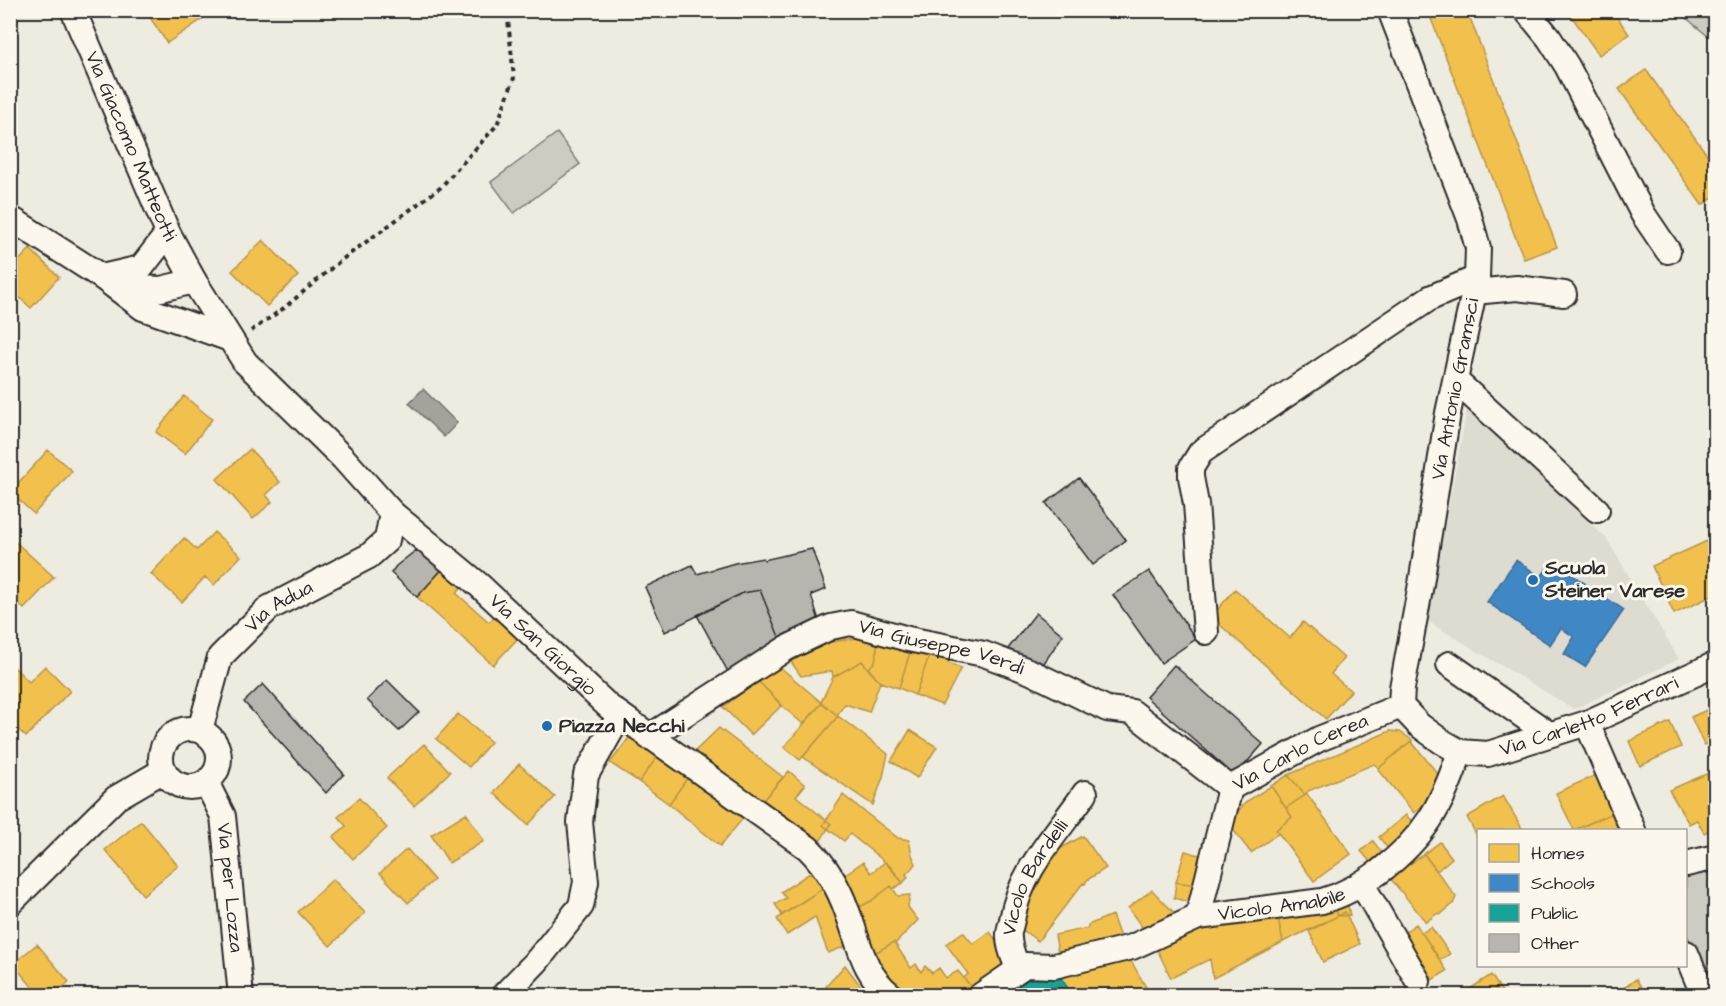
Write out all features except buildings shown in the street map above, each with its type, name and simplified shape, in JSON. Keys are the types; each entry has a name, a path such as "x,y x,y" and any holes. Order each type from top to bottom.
{"street":[{"name":"Via Giacomo Matteotti","path":"73,10 168,233 194,281"},
{"name":"Via Antonio Gramsci","path":"1390,10 1470,219 1478,248 1475,285 1448,413 1402,688 1401,706"},
{"path":"1526,10 1549,38 1567,66 1643,214 1668,251"},
{"path":"10,218 109,282 143,308 239,335"},
{"path":"109,282 141,268 168,233"},
{"path":"109,282 161,289 194,281"},
{"name":"Via San Giorgio","path":"194,281 239,335 245,362 343,458 392,513 479,585 609,707 808,848 824,864 847,909 868,971 892,996"},
{"path":"1206,632 1196,504 1191,477 1191,468 1201,452 1430,298 1475,285 1564,294"},
{"path":"1456,381 1597,510"},
{"name":"Via Adua","path":"200,730 220,657 269,608 369,556 387,540 392,513"},
{"name":"Via Giuseppe Verdi","path":"649,737 787,648 831,627 851,623 908,639 984,654 1031,672 1107,709 1132,711 1230,788"},
{"path":"1449,664 1549,734"},
{"name":"Via Carletto Ferrari","path":"1460,752 1488,754 1587,723 1716,664"},
{"path":"1401,706 1419,725 1460,752"},
{"name":"Via Carlo Cerea","path":"1198,916 1230,788 1319,739 1401,706"},
{"path":"503,996 536,962 580,906 585,882 580,822 586,775 620,715"},
{"path":"1587,723 1632,829"},
{"path":"183,730 200,730 214,741 219,750 218,768 214,775 198,786 187,787 177,784 164,770 162,750 171,736 183,730"},
{"name":"Vicolo Amabile","path":"1198,916 1322,901 1341,896 1362,884 1403,853 1419,836 1433,816 1448,786 1460,752"},
{"path":"10,903 116,798 164,770"},
{"name":"Via per Lozza","path":"206,782 223,816 241,996"},
{"name":"Vicolo Bardelli","path":"1018,969 1008,938 1015,903 1029,872 1085,793"},
{"path":"1687,864 1716,857"},
{"name":"Vicolo Amabile","path":"1362,884 1418,981"},
{"path":"985,994 1025,965 1054,966 1132,947 1198,916"},
{"path":"1687,955 1704,996"}],"path":[{"path":"239,335 255,330 340,261 440,188 497,125 514,78 507,10"}],"shaded area":[{"path":"1678,11 1715,11 1715,42"},
{"path":"557,133 580,164 514,213 491,182"},
{"path":"423,389 457,423 444,437 409,403"},
{"name":"Scuola Steiner Varese","path":"1467,409 1606,538 1679,659 1574,709 1427,621"},
{"path":"1715,865 1716,994 1712,994 1687,934 1687,877 1694,871"}],"place":[{"name":"Scuola Steiner Varese","path":"1533,580"},
{"name":"Piazza Necchi","path":"547,726"}]}
